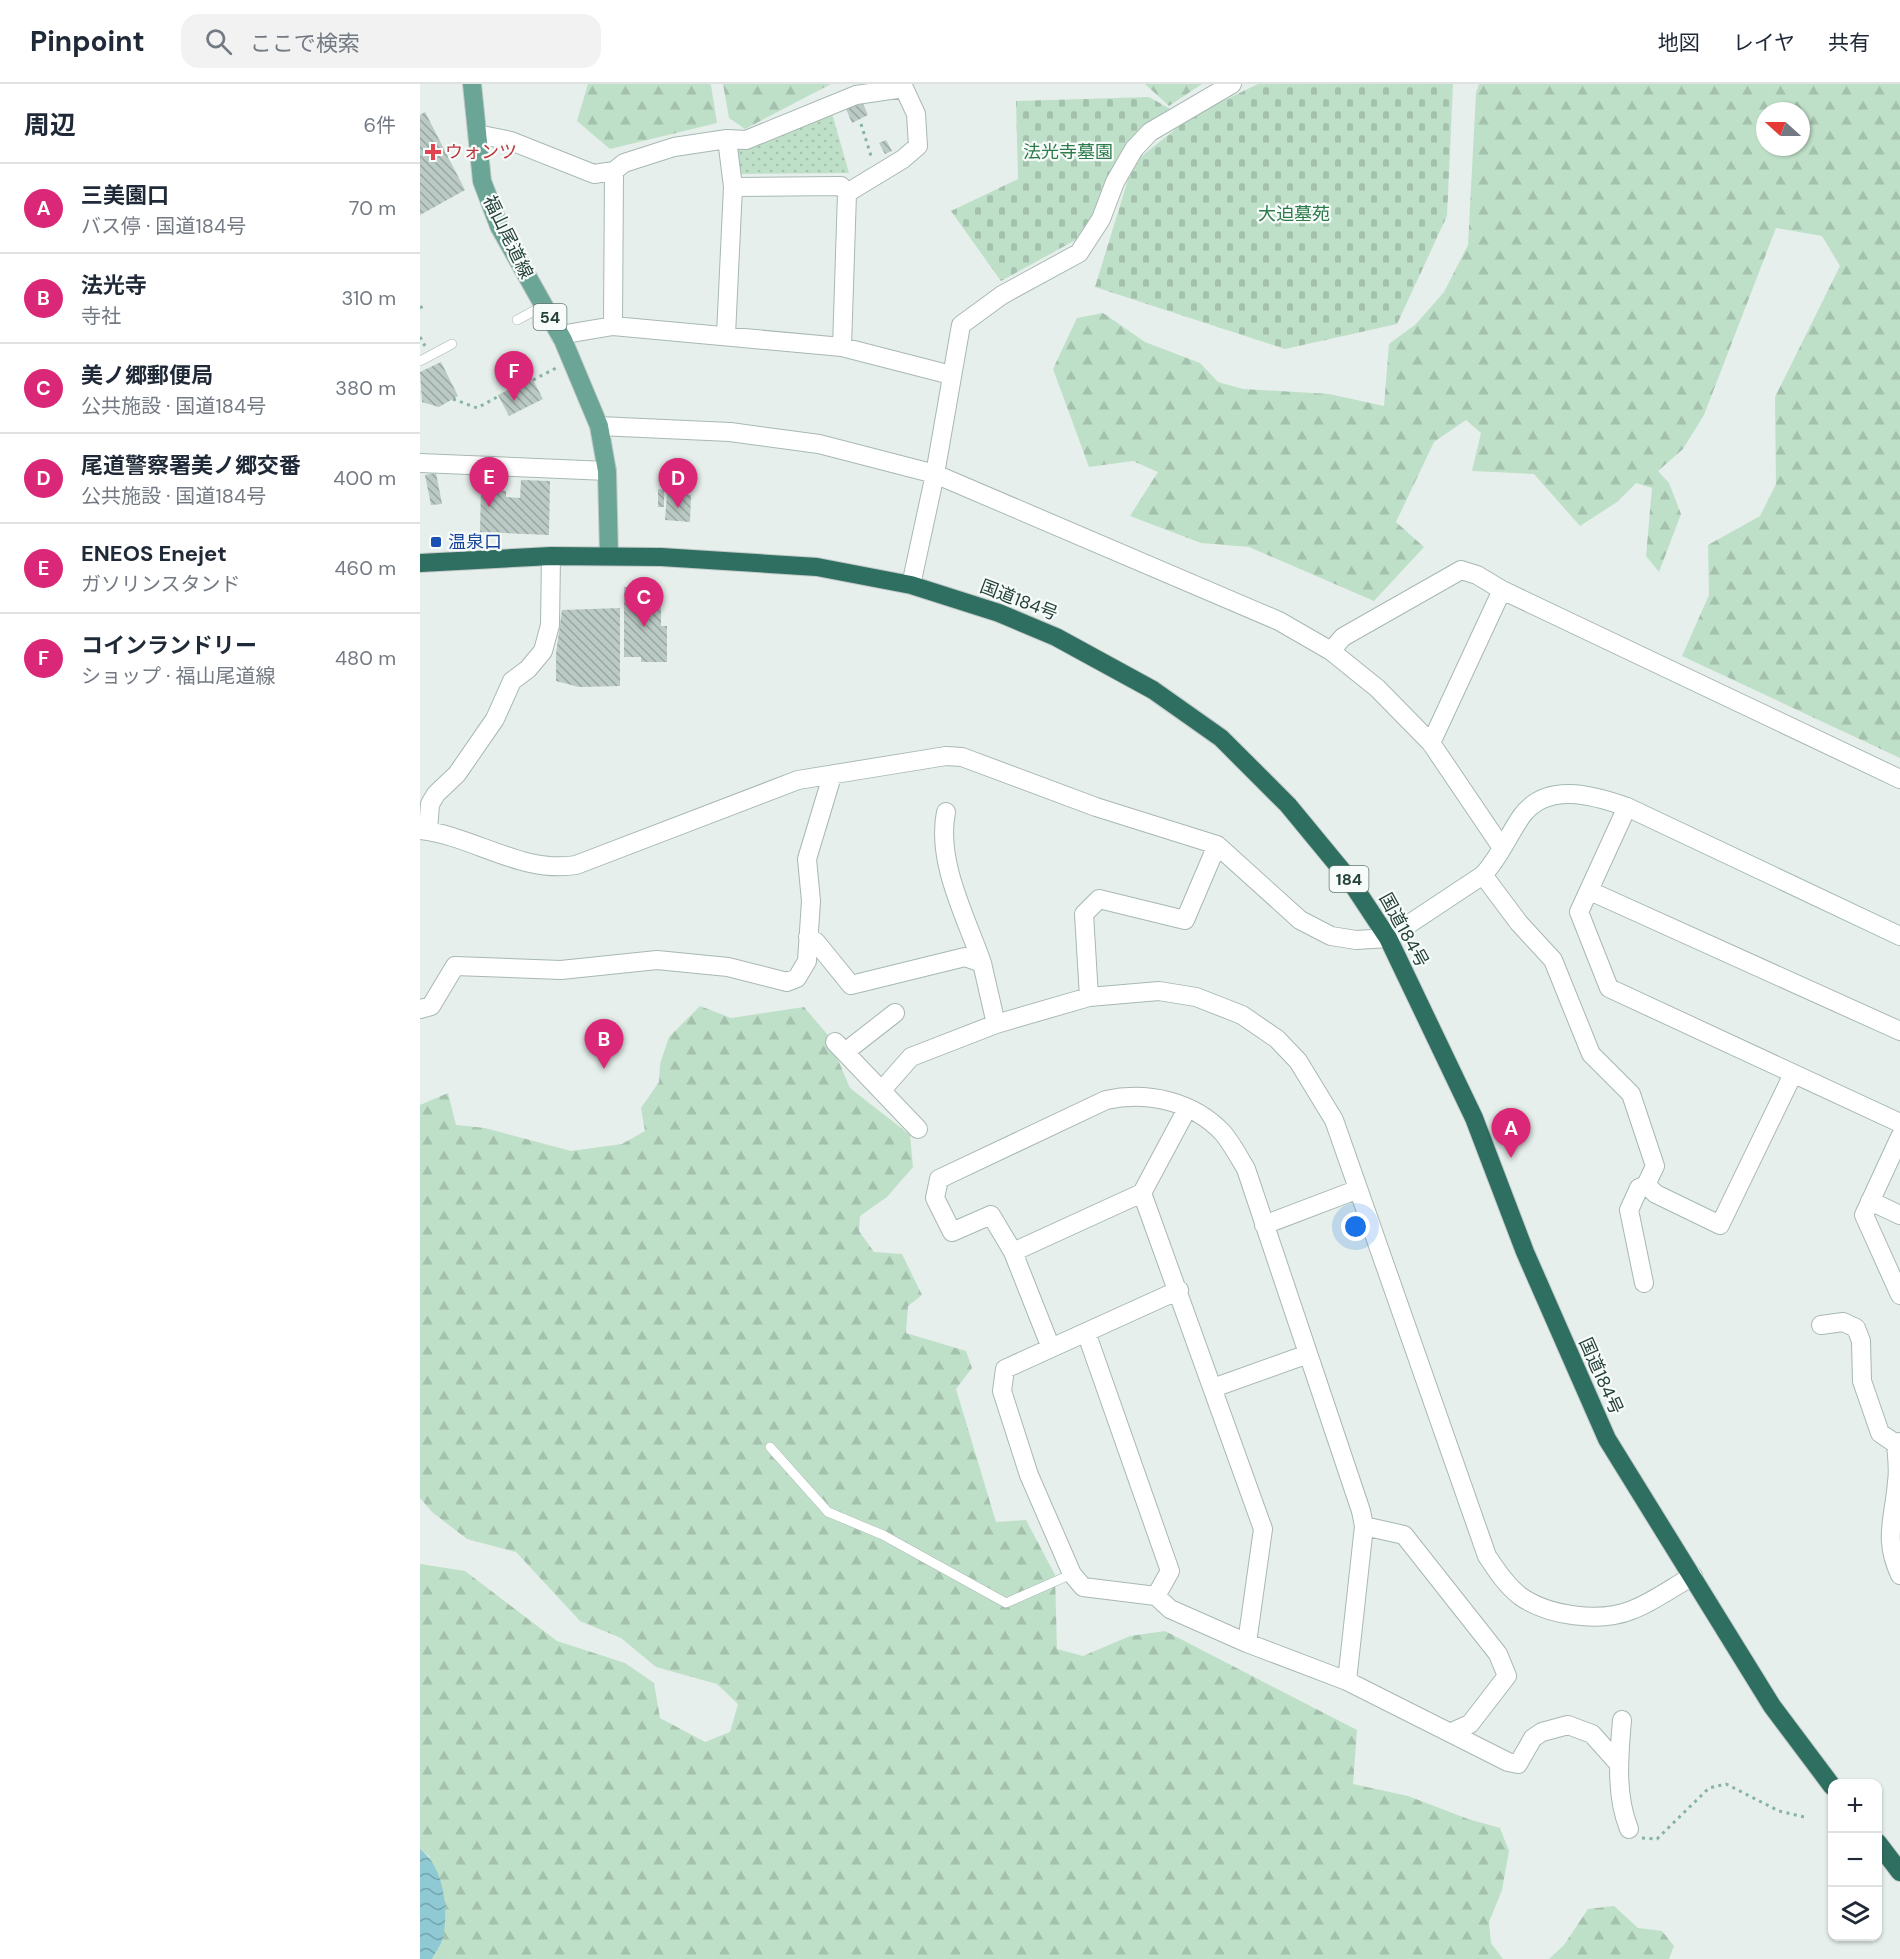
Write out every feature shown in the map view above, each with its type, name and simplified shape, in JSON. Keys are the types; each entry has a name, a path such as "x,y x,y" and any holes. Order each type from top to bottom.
{"highway":[{"name":"国道184号","path":"420,563 551,556 609,556 817,567 911,585 999,612 1056,637 1153,690 1221,738 1288,805 1349,879 1388,938 1474,1118 1525,1252 1607,1439 1772,1706 1828,1779"},
{"path":"1882,1848 1900,1872"}],"main road":[{"name":"福山尾道線","path":"472,84 482,181 499,226 560,335 599,426 607,471 609,556"}],"street":[{"path":"911,585 935,474 961,325 1002,295 1079,253 1101,219 1115,182 1134,149 1150,132 1232,84"},
{"path":"477,134 511,141 594,174 614,171 624,163 674,147 727,139 746,140 856,95 904,88 916,114 918,146 878,175 847,193"},
{"path":"726,335 732,187 727,139"},
{"path":"613,326 614,171"},
{"path":"732,187 841,186 847,193 842,347"},
{"path":"560,335 613,326 726,335 842,347 951,375"},
{"path":"599,426 730,432 819,444 935,474 1279,621 1331,651 1377,688 1431,743 1502,848"},
{"path":"420,463 607,471"},
{"path":"551,556 550,625 543,651 528,669 512,681 490,727 457,774 436,794 430,804 424,831 458,837 529,864 555,868 576,865 798,780 946,756 962,757 1096,807 1217,845 1300,920 1331,936 1356,940 1388,938 1483,875 1522,815 1536,801 1558,795 1590,794 1627,807 1900,936"},
{"path":"1331,651 1343,637 1461,570 1477,575 1502,590 1900,779"},
{"path":"1431,743 1502,590"},
{"path":"420,1009 431,1006 455,966 561,970 657,960 728,968 787,982 797,978 807,961 811,901 807,859 832,776"},
{"path":"1627,807 1580,912 1609,988 1900,1123"},
{"path":"946,812 943,826 950,873 982,963 996,1024"},
{"path":"1089,997 1084,914 1099,899 1185,920 1217,845"},
{"path":"1483,875 1519,923 1553,960 1591,1054 1631,1095 1655,1166 1646,1185 1639,1188 1629,1210 1644,1283"},
{"path":"1590,891 1900,1031"},
{"path":"808,938 816,942 851,985 965,957 982,963"},
{"path":"882,1090 911,1057 996,1024 1089,997 1159,991 1196,997 1242,1015 1277,1039 1298,1061 1334,1120 1356,1190 1487,1556 1504,1581 1521,1596 1541,1607 1602,1617 1631,1611 1693,1576"},
{"path":"895,1013 840,1047 918,1129"},
{"path":"1646,1185 1656,1194 1720,1225 1793,1074"},
{"path":"1051,1348 1013,1252 991,1215 952,1232 935,1198 939,1179 1106,1100 1131,1095 1156,1097 1187,1109 1223,1133 1246,1169 1364,1526 1347,1681"},
{"path":"1013,1252 1142,1193 1187,1109"},
{"path":"1900,1137 1864,1215 1900,1295"},
{"path":"1264,1225 1356,1190"},
{"path":"1142,1193 1179,1290 1263,1529 1247,1643"},
{"path":"1870,1200 1900,1215"},
{"path":"1179,1290 1005,1369 1002,1391 1029,1475 1072,1574 1083,1587 1156,1596 1170,1609 1247,1643 1347,1681 1508,1762 1518,1764 1533,1738 1542,1732 1568,1725 1592,1734 1618,1763"},
{"path":"1821,1325 1843,1322 1856,1328 1861,1341 1862,1381 1880,1433 1898,1443 1898,1481 1888,1536 1891,1555 1900,1575"},
{"path":"1086,1332 1170,1571 1156,1596"},
{"path":"1213,1388 1308,1354"},
{"path":"1364,1526 1404,1535 1498,1654 1507,1676 1470,1724 1452,1732"},
{"path":"1622,1720 1618,1763 1622,1812 1629,1829"}],"lane":[{"path":"517,320 543,306"},
{"path":"420,361 452,344"},
{"path":"770,1447 828,1512 883,1535 1006,1603 1072,1574"}],"path":[{"path":"861,124 878,175"},
{"path":"420,337 426,347"},
{"path":"533,380 558,367"},
{"path":"453,399 455,402 477,408 499,396"},
{"path":"1629,1829 1640,1838 1657,1839 1709,1788 1726,1784 1779,1810 1808,1818"}],"green space":[{"path":"588,84 709,84 717,123 610,149 577,121"},
{"path":"723,84 831,84 745,129 729,118"},
{"path":"1145,84 1202,84 1169,106"},
{"name":"大迫墓苑","path":"1258,84 1453,84 1447,216 1397,324 1285,349 1095,287 1133,163 1192,116"},
{"path":"1479,84 1900,84 1900,758 1682,656 1709,595 1708,545 1760,516 1776,484 1775,397 1840,266 1822,236 1776,228 1704,415 1683,449 1658,471 1669,483 1681,514 1659,572 1646,556 1652,488 1636,483 1617,502 1580,526 1534,474 1472,471 1481,433 1466,420 1434,442 1396,522 1424,547 1374,601 1249,547 1201,543 1130,516 1158,472 1133,461 1089,467 1053,369 1077,318 1103,313 1145,342 1200,363 1218,382 1243,389 1329,394 1384,406 1389,344 1416,324 1444,292 1468,245 1476,93"},
{"name":"法光寺墓園","path":"1149,97 1174,111 1107,186 1081,237 1001,281 951,211 1018,179 1016,101"},
{"path":"831,110 849,173 738,174 736,145"},
{"path":"700,1006 731,1018 804,1007 827,1034 850,1088 910,1135 913,1167 887,1197 860,1216 859,1231 874,1252 902,1254 922,1295 908,1306 906,1333 966,1351 972,1368 956,1389 996,1522 1026,1520 1055,1575 1057,1649 1083,1656 1130,1636 1165,1631 1357,1730 1353,1784 1408,1796 1468,1819 1500,1828 1509,1851 1502,1890 1489,1922 1491,1943 1503,1959 432,1959 443,1939 429,1856 420,1849 420,1564 465,1571 557,1641 625,1663 654,1683 660,1718 705,1742 730,1732 738,1704 717,1684 656,1667 621,1638 580,1621 516,1552 467,1539 432,1512 420,1498 420,1105 448,1093 456,1125 485,1128 571,1151 622,1144 645,1131 641,1108 659,1082 660,1064 669,1037"},
{"path":"1614,1906 1638,1928 1662,1931 1674,1946 1669,1959 1549,1959 1564,1945 1588,1909"}],"water":[{"path":"420,1849 435,1866 445,1902 443,1938 432,1959 420,1959"}],"building":[{"path":"861,99 868,115 852,123 844,104"},
{"name":"ウォンツ","path":"425,112 465,190 420,215 420,115"},
{"path":"886,140 892,151 885,154 879,143"},
{"path":"441,362 458,396 439,407 422,402 420,372"},
{"path":"532,378 543,399 509,416 498,395"},
{"path":"436,473 442,504 431,505 425,475"},
{"path":"521,480 550,481 549,535 480,532 481,489 506,491 506,497 520,498"},
{"path":"658,489 664,490 664,507 658,507"},
{"path":"667,494 691,495 690,522 665,520"},
{"path":"624,587 641,587 640,595 661,595 661,626 667,626 667,662 641,662 641,657 624,657"},
{"path":"620,608 620,686 579,687 556,681 556,654 562,610"}],"place":[{"name":"ウォンツ","path":"433,152"},
{"name":"コインランドリー","path":"514,401"},
{"name":"ENEOS Enejet","path":"489,507"},
{"name":"尾道警察署美ノ郷交番","path":"678,508"},
{"name":"温泉口","path":"436,542"},
{"name":"美ノ郷郵便局","path":"644,627"},
{"name":"法光寺","path":"604,1069"},
{"name":"三美園口","path":"1511,1158"}]}
